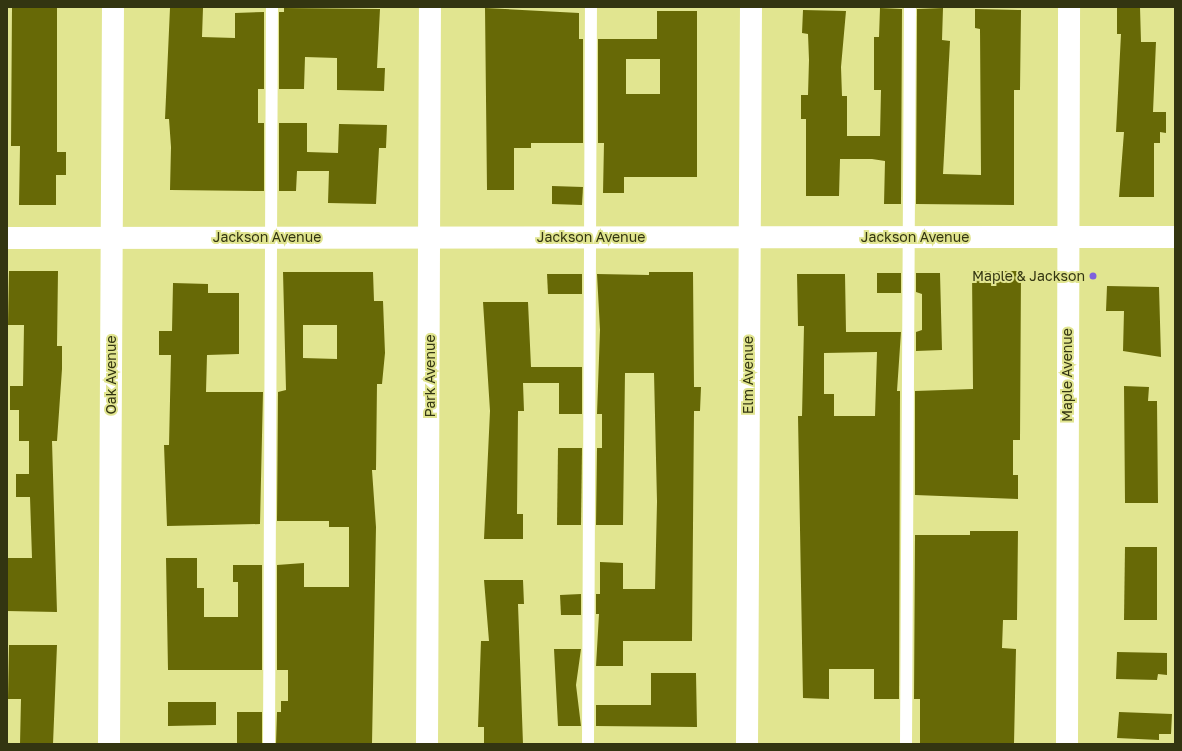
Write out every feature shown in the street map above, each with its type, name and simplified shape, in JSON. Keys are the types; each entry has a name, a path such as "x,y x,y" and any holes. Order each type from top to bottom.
{"street":[{"name":"Oak Avenue","path":"110,744 113,7"},
{"name":"Park Avenue","path":"427,744 430,7"},
{"name":"Elm Avenue","path":"747,744 750,7"},
{"name":"Maple Avenue","path":"1067,744 1067,236 1069,7"},
{"name":"Jackson Avenue","path":"7,238 430,238 590,236 749,238 1067,236 1175,237"}],"lane":[{"path":"269,744 272,7"},
{"path":"588,744 591,7"},
{"path":"906,744 910,237 910,7"}],"building":[{"path":"12,7 57,7 57,152 66,152 66,175 56,175 56,205 19,205 20,146 11,146"},
{"path":"1117,7 1140,7 1141,42 1156,42 1153,112 1166,112 1166,133 1160,132 1160,143 1154,143 1154,197 1119,197 1124,132 1116,132 1121,34 1117,34"},
{"path":"170,8 203,8 202,37 235,38 235,13 264,12 264,89 258,89 258,123 264,123 264,191 170,190 171,147 169,119 165,119"},
{"path":"284,8 380,9 377,68 385,68 384,91 337,90 337,58 305,57 304,89 279,89 279,12 284,12"},
{"path":"485,8 579,13 579,39 583,39 583,143 531,143 531,148 514,148 514,190 487,190"},
{"path":"880,8 902,9 901,204 884,204 885,161 872,159 840,159 839,196 806,196 806,119 801,119 801,95 808,95 809,60 808,34 802,33 803,10 846,11 841,67 842,96 847,96 847,136 880,136 881,90 874,90 874,37 879,37"},
{"path":"943,8 942,40 950,41 943,174 981,175 980,29 975,28 975,9 1021,10 1020,90 1014,90 1014,205 916,204 917,9"},
{"path":"657,11 697,11 697,177 624,177 624,193 603,193 604,143 598,143 598,39 657,39","holes":["626,59 660,59 660,94 626,94"]},
{"path":"279,123 307,123 307,152 338,153 339,124 387,125 386,148 379,148 376,204 328,203 329,171 297,171 296,191 279,191"},
{"path":"552,186 583,187 582,205 552,204"},
{"path":"9,271 58,271 57,346 62,346 62,369 57,441 52,441 57,612 7,611 7,558 32,558 30,497 16,497 16,474 29,474 29,441 19,441 19,410 10,410 10,386 23,386 24,325 8,325"},
{"path":"972,271 1021,271 1020,440 1013,440 1013,475 1018,475 1018,499 915,495 915,391 973,389"},
{"path":"283,272 373,272 374,301 383,301 385,353 382,384 377,384 376,470 372,470 376,527 372,744 276,744 277,712 281,712 281,701 288,701 288,670 277,670 277,565 304,563 304,587 349,587 349,527 329,527 329,521 277,521 278,392 286,390","holes":["303,325 337,325 337,359 303,358"]},
{"path":"649,272 693,272 694,387 701,387 700,411 694,411 692,641 623,641 623,666 596,666 599,614 596,614 596,594 600,594 600,562 623,563 623,589 655,589 657,502 654,373 625,373 623,525 596,525 597,448 602,448 602,414 597,414 600,330 597,274 649,275"},
{"path":"877,273 901,273 901,293 877,293"},
{"path":"916,273 940,273 942,350 916,351 916,332 922,330 922,294 916,292"},
{"path":"547,274 582,274 582,294 548,294"},
{"path":"797,274 845,274 846,332 901,332 897,391 900,391 899,699 874,699 874,669 829,669 829,699 803,698 798,416 802,416 804,326 798,326","holes":["877,352 875,416 834,416 834,394 824,394 824,353"]},
{"path":"173,283 208,284 208,293 239,293 239,354 207,355 206,392 263,392 260,524 167,526 164,445 169,445 171,355 159,355 159,331 172,331"},
{"path":"1107,286 1159,287 1161,357 1123,351 1124,311 1106,311"},
{"path":"483,302 528,302 531,367 582,367 582,414 559,414 559,383 523,383 524,411 518,411 517,514 523,514 523,539 484,539 490,411"},
{"path":"1124,386 1149,387 1148,401 1157,401 1158,503 1125,503"},
{"path":"558,448 582,448 581,525 557,525"},
{"path":"970,531 1018,531 1017,620 1003,620 1002,648 1016,649 1014,744 920,744 920,699 914,699 915,535 970,535"},
{"path":"1125,547 1157,547 1157,620 1124,620"},
{"path":"166,558 197,558 197,588 204,588 204,617 238,617 238,582 233,582 233,565 262,565 262,670 168,670"},
{"path":"484,580 523,580 524,604 518,604 523,744 484,744 484,727 478,727 481,641 489,641"},
{"path":"581,594 581,615 561,615 560,595"},
{"path":"9,645 57,645 53,744 20,744 21,699 8,699"},
{"path":"554,649 581,649 576,685 581,726 558,726"},
{"path":"1117,652 1167,653 1167,675 1158,674 1157,680 1116,679"},
{"path":"651,673 696,673 697,727 596,726 596,705 651,705"},
{"path":"168,702 216,702 216,725 168,726"},
{"path":"237,712 262,712 262,744 237,744"},
{"path":"1119,712 1172,714 1171,734 1159,734 1159,740 1117,738"}],"place":[{"name":"Maple & Jackson","path":"1093,276"}]}
